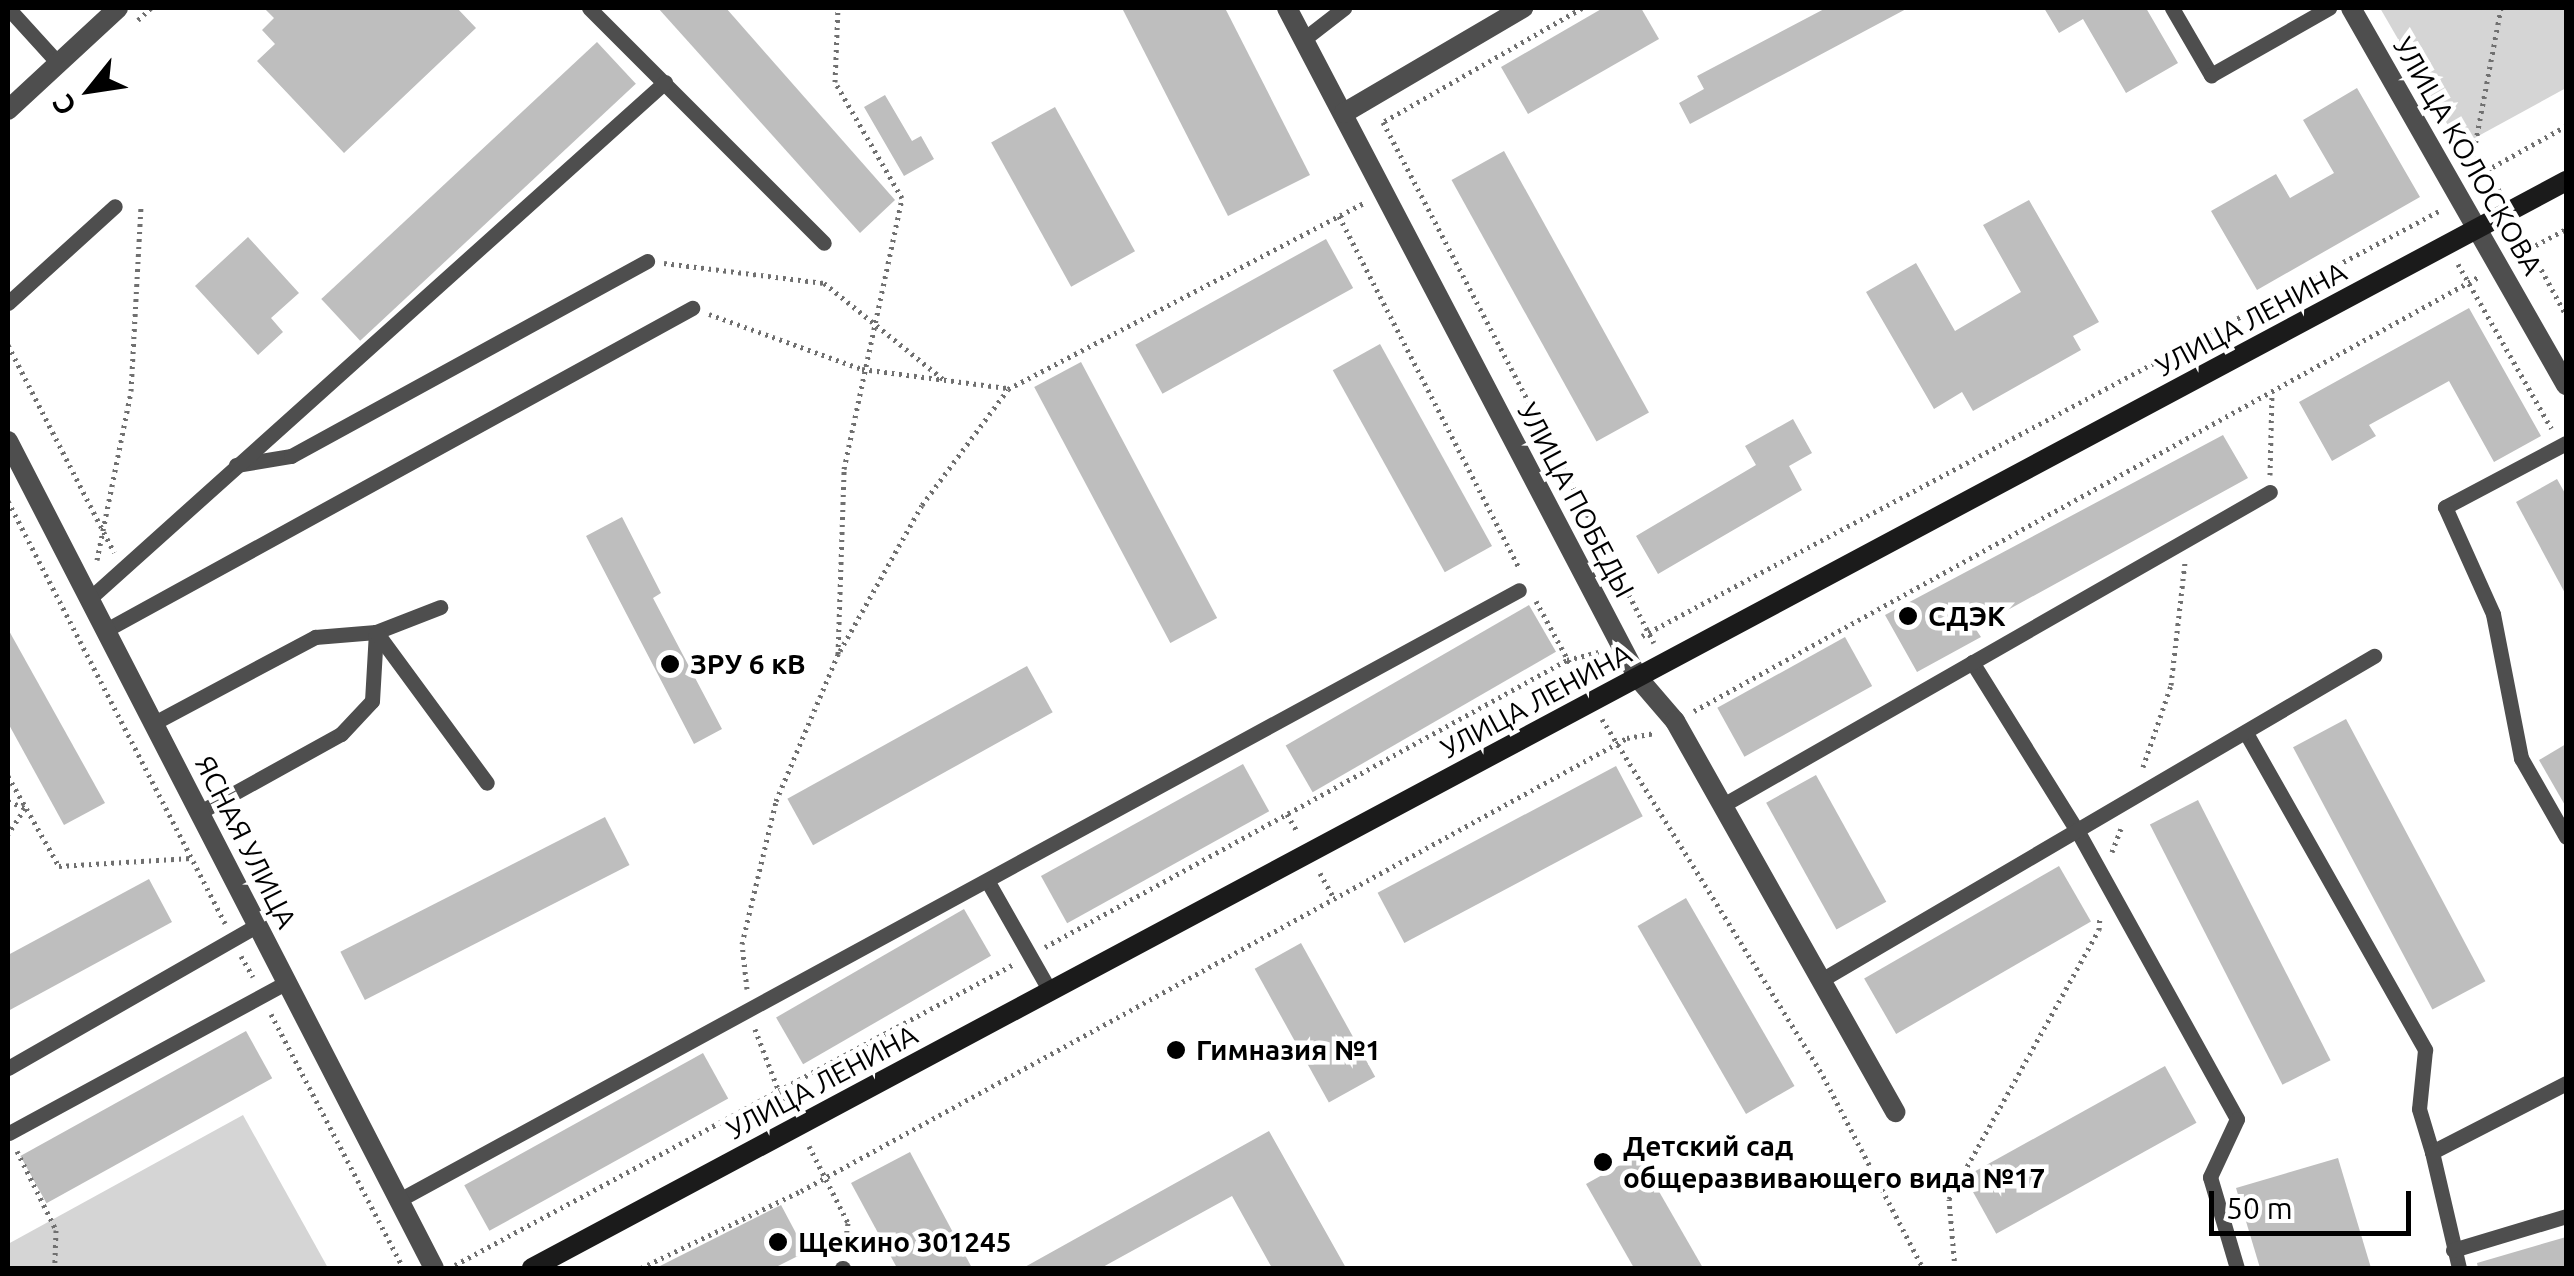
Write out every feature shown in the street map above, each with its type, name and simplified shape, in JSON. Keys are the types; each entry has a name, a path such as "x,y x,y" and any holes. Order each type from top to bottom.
{"street":[{"path":"8,110 118,8"},
{"name":"УЛИЦА ПОБЕДЫ","path":"1287,8 1638,678 1684,717 1723,804 1895,1112"},
{"path":"1344,113 1522,8"},
{"name":"УЛИЦА КОЛОСКОВА","path":"2351,8 2566,385"},
{"name":"УЛИЦА ЛЕНИНА","path":"532,1268 2566,182"},
{"name":"ЯСНАЯ УЛИЦА","path":"8,441 434,1268"}],"lane":[{"path":"8,8 59,64"},
{"path":"589,8 824,243"},
{"path":"1304,39 1344,8"},
{"path":"2172,8 2210,75 2329,8"},
{"path":"89,599 665,82"},
{"path":"8,303 114,206"},
{"path":"236,465 291,456 646,260"},
{"path":"106,630 692,308"},
{"path":"2566,443 2445,507 2493,614 2521,758 2566,837"},
{"path":"1723,804 2270,492"},
{"path":"399,1200 692,1038 750,1014 1518,590"},
{"path":"154,723 315,637 376,632 440,607"},
{"path":"376,632 487,783"},
{"path":"200,812 342,734 372,701 376,632"},
{"path":"1823,980 2374,656"},
{"path":"1972,662 2078,832 2237,1118 2210,1177 2237,1268"},
{"path":"2246,732 2425,1050 2419,1109 2459,1268"},
{"path":"988,882 1050,991"},
{"path":"8,1068 258,925"},
{"path":"9,1133 286,982"},
{"path":"2432,1152 2566,1084"},
{"path":"2453,1250 2566,1216"}],"path":[{"path":"838,8 834,82 902,198 870,323 844,468 838,654"},
{"path":"1582,8 1383,122 1666,663 1684,717"},
{"path":"2501,8 2468,180 2566,126"},
{"path":"2488,170 2566,315"},
{"path":"750,1014 742,944 776,801 838,654 922,506 1008,388 1384,192"},
{"path":"448,1268 1030,956 1567,660 1622,647 2432,219 2457,192"},
{"path":"89,599 131,391 141,207"},
{"path":"1338,216 1567,660 1823,1076 1923,1268"},
{"path":"641,1268 801,1191 1617,743 1684,717 2566,230"},
{"path":"646,260 824,283 944,380"},
{"path":"692,308 862,369 1008,388"},
{"path":"8,345 122,568"},
{"path":"2270,492 2272,393"},
{"path":"8,501 403,1268"},
{"path":"1955,1268 1950,1198 2099,930 2102,876 2132,801 2170,685 2188,538"},
{"path":"8,776 60,866 191,858"},
{"path":"8,801 25,808"},
{"path":"8,834 25,808"},
{"path":"9,1133 56,1230 55,1268"}],"shaded area":[{"path":"2380,8 2566,8 2566,88 2460,146"},
{"path":"243,1115 328,1268 8,1268 8,1244"}],"building":[{"path":"264,8 457,8 476,28 344,153 257,61 275,44 262,30 274,18"},
{"path":"658,8 726,8 895,200 860,233"},
{"path":"1122,8 1225,8 1310,175 1228,216"},
{"path":"1603,8 1641,8 1659,39 1528,114 1501,67"},
{"path":"1826,8 1908,8 1690,124 1679,103 1704,89 1697,76"},
{"path":"2044,8 2146,8 2178,63 2126,93 2083,19 2059,33"},
{"path":"597,42 636,84 360,341 321,299"},
{"path":"2357,88 2420,197 2257,290 2211,211 2276,174 2290,198 2334,173 2303,120"},
{"path":"885,95 912,141 921,136 934,159 904,176 864,107"},
{"path":"1055,107 1135,251 1071,287 991,142"},
{"path":"1504,151 1649,413 1596,442 1452,180"},
{"path":"2029,200 2099,322 2073,336 2081,350 1973,411 1962,392 1934,409 1866,292 1916,263 1955,331 2021,292 1983,225"},
{"path":"248,237 299,293 271,318 283,332 258,355 195,286"},
{"path":"1326,239 1353,288 1162,394 1135,345"},
{"path":"2469,308 2541,436 2494,462 2449,381 2369,425 2376,436 2332,461 2299,402"},
{"path":"1380,344 1492,546 1445,572 1333,370"},
{"path":"1081,362 1217,618 1170,643 1034,387"},
{"path":"1793,419 1812,453 1789,466 1802,490 1658,574 1636,536 1756,465 1745,446"},
{"path":"2223,435 2248,478 1975,628 1981,637 1917,672 1885,615"},
{"path":"2557,479 2566,495 2566,595 2516,502"},
{"name":"ЗРУ 6 кВ","path":"622,517 661,593 653,598 722,729 694,744 586,536"},
{"path":"1529,605 1556,652 1313,792 1286,746"},
{"path":"8,629 105,803 64,825 8,723"},
{"path":"1845,637 1872,686 1744,757 1717,708"},
{"path":"1027,666 1053,712 813,845 787,799"},
{"path":"2346,719 2485,981 2432,1009 2293,747"},
{"path":"2566,744 2566,807 2539,760"},
{"path":"1243,764 1269,811 1067,923 1041,876"},
{"path":"1616,766 1643,816 1404,943 1378,893"},
{"path":"1816,775 1886,902 1836,929 1766,803"},
{"path":"2198,800 2331,1060 2282,1085 2150,825"},
{"path":"605,817 630,865 365,1000 340,952"},
{"path":"2059,866 2091,921 1896,1034 1864,978"},
{"path":"149,879 172,922 8,1011 8,955"},
{"path":"1686,898 1794,1086 1746,1114 1638,926"},
{"path":"964,909 991,956 803,1064 776,1017"},
{"path":"1301,943 1375,1077 1329,1103 1255,969"},
{"path":"246,1031 272,1078 47,1203 20,1156"},
{"path":"703,1053 728,1098 489,1231 464,1185"},
{"path":"2165,1066 2197,1123 1996,1234 1965,1177"},
{"path":"1269,1131 1346,1268 1272,1268 1232,1196 1101,1268 1023,1268"},
{"path":"910,1152 972,1268 897,1268 851,1183"},
{"path":"1638,1155 1703,1268 1634,1268 1586,1184"},
{"path":"2338,1158 2371,1268 2260,1268 2236,1188"},
{"path":"781,1205 806,1252 774,1268 656,1268"},
{"path":"2566,1237 2566,1268 2478,1268 2477,1263"}],"place":[{"name":"СДЭК","path":"1908,616"},
{"name":"ЗРУ 6 кВ","path":"670,664"},
{"name":"Гимназия №1","path":"1176,1050"},
{"name":"Детский сад общеразвивающего вида №17","path":"1603,1162"},
{"name":"Щекино 301245","path":"778,1242"}]}
